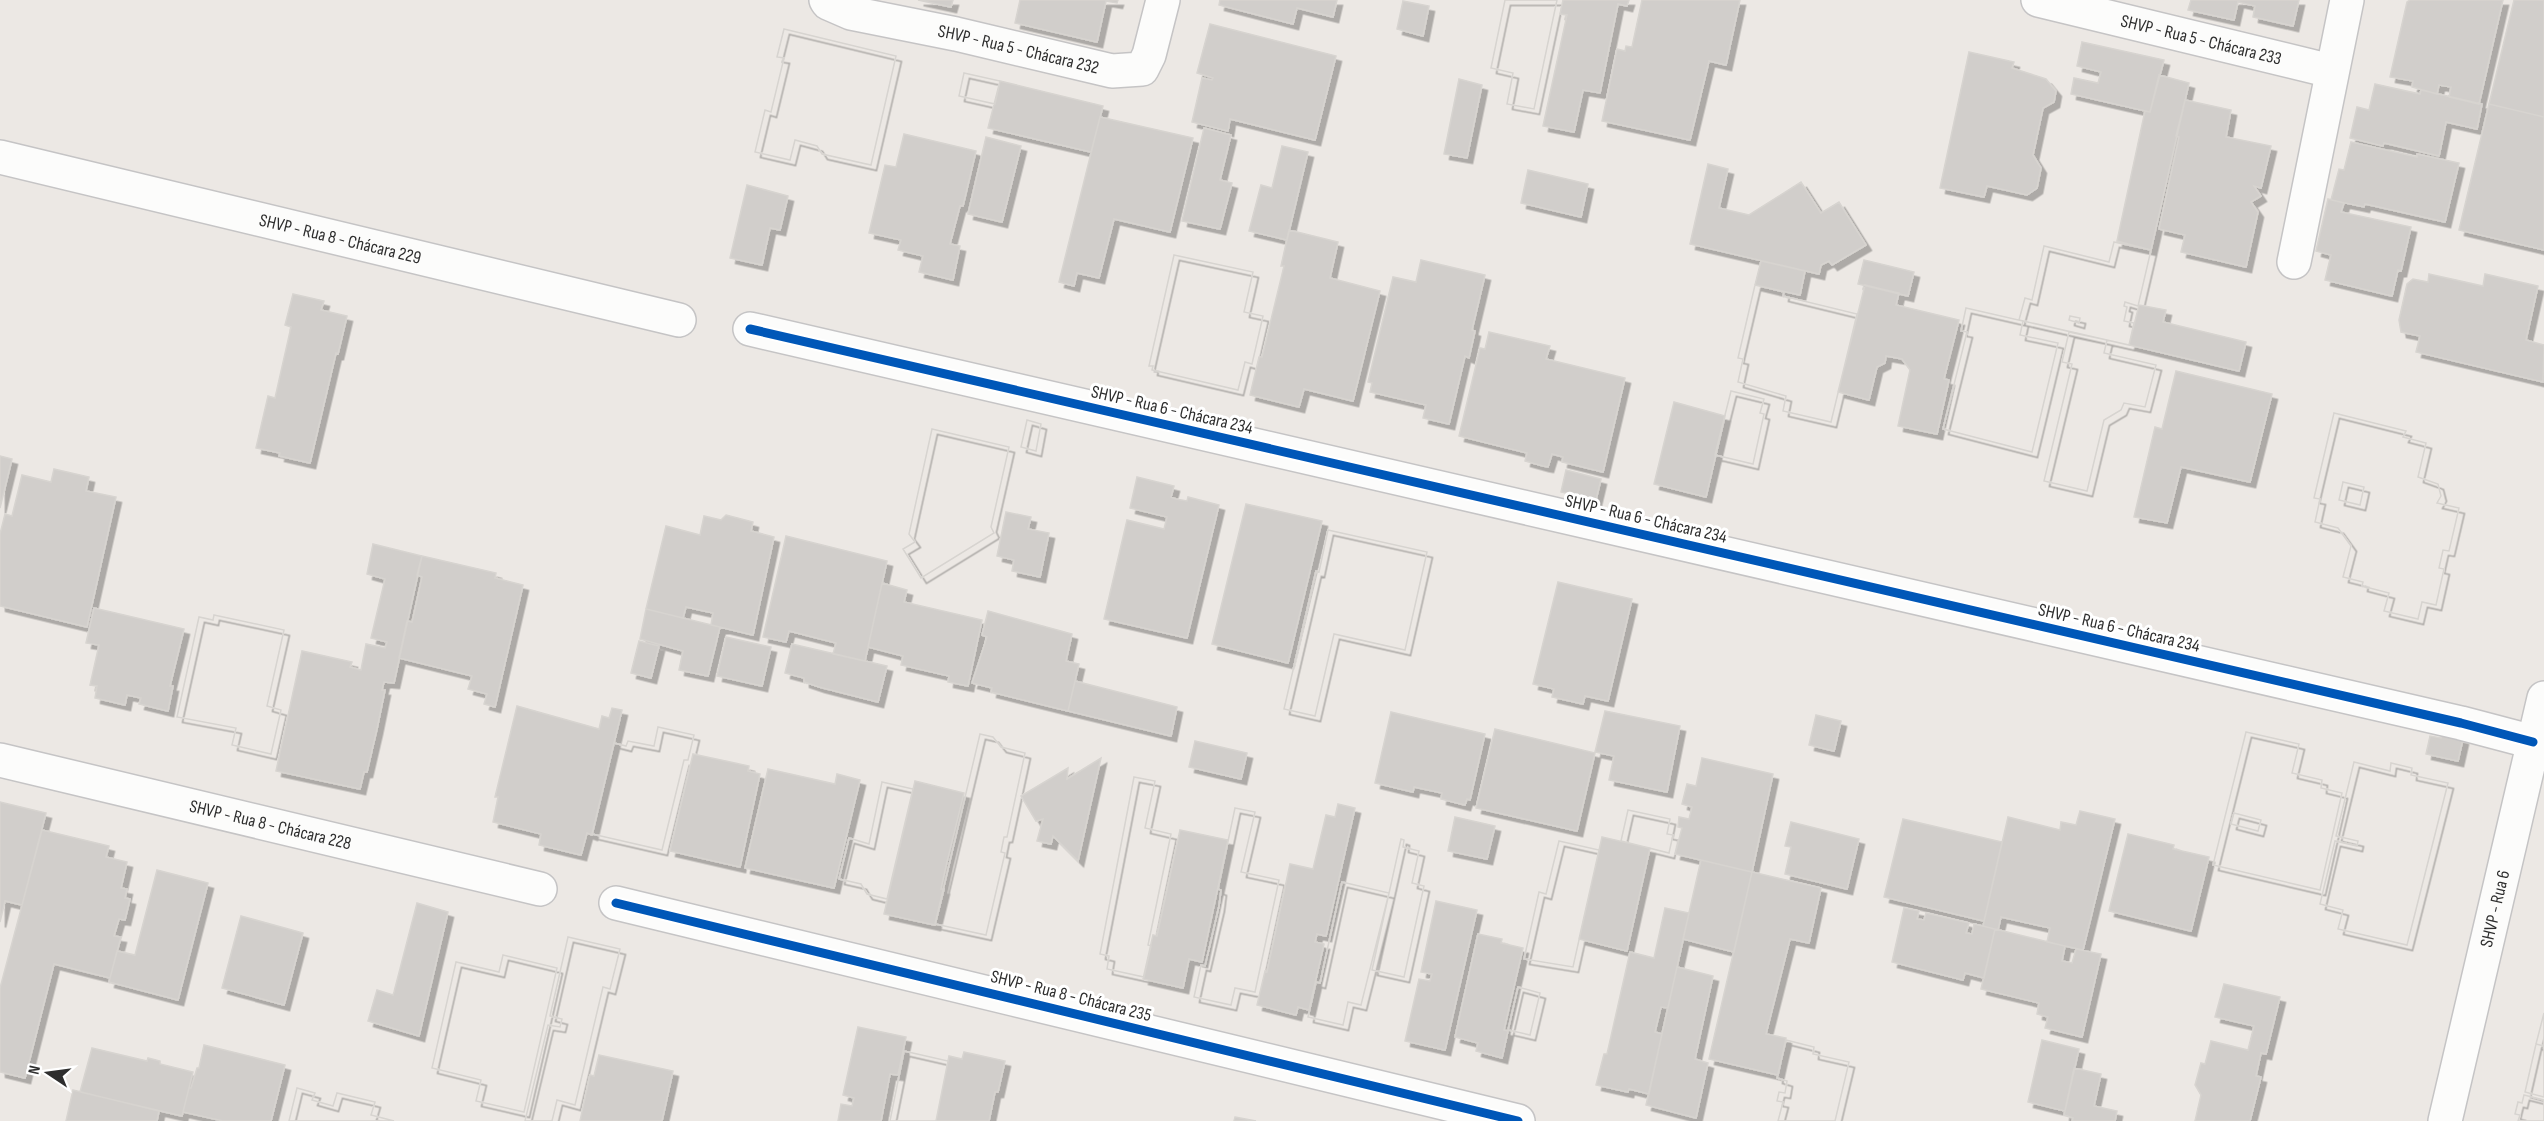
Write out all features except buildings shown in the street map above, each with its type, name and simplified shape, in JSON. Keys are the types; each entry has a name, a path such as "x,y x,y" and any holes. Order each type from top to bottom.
{"street":[{"name":"SHVP - Rua 5 - Chácara 232","path":"826,0 851,13 956,34 1112,71 1142,69 1149,55 1162,0"},
{"name":"SHVP - Rua 5 - Chácara 233","path":"2038,0 2331,72"},
{"path":"2294,262 2347,0"},
{"name":"SHVP - Rua 8 - Chácara 229","path":"0,157 679,320"},
{"name":"SHVP - Rua 6 - Chácara 234","path":"750,329 2403,710 2533,742"},
{"name":"SHVP - Rua 6","path":"2445,1121 2544,698"},
{"name":"SHVP - Rua 8 - Chácara 228","path":"0,760 540,889"},
{"name":"SHVP - Rua 8 - Chácara 235","path":"616,903 1518,1121"}],"cycle path":[{"path":"750,329 2461,723 2533,742"},
{"path":"616,903 1518,1121"}]}
